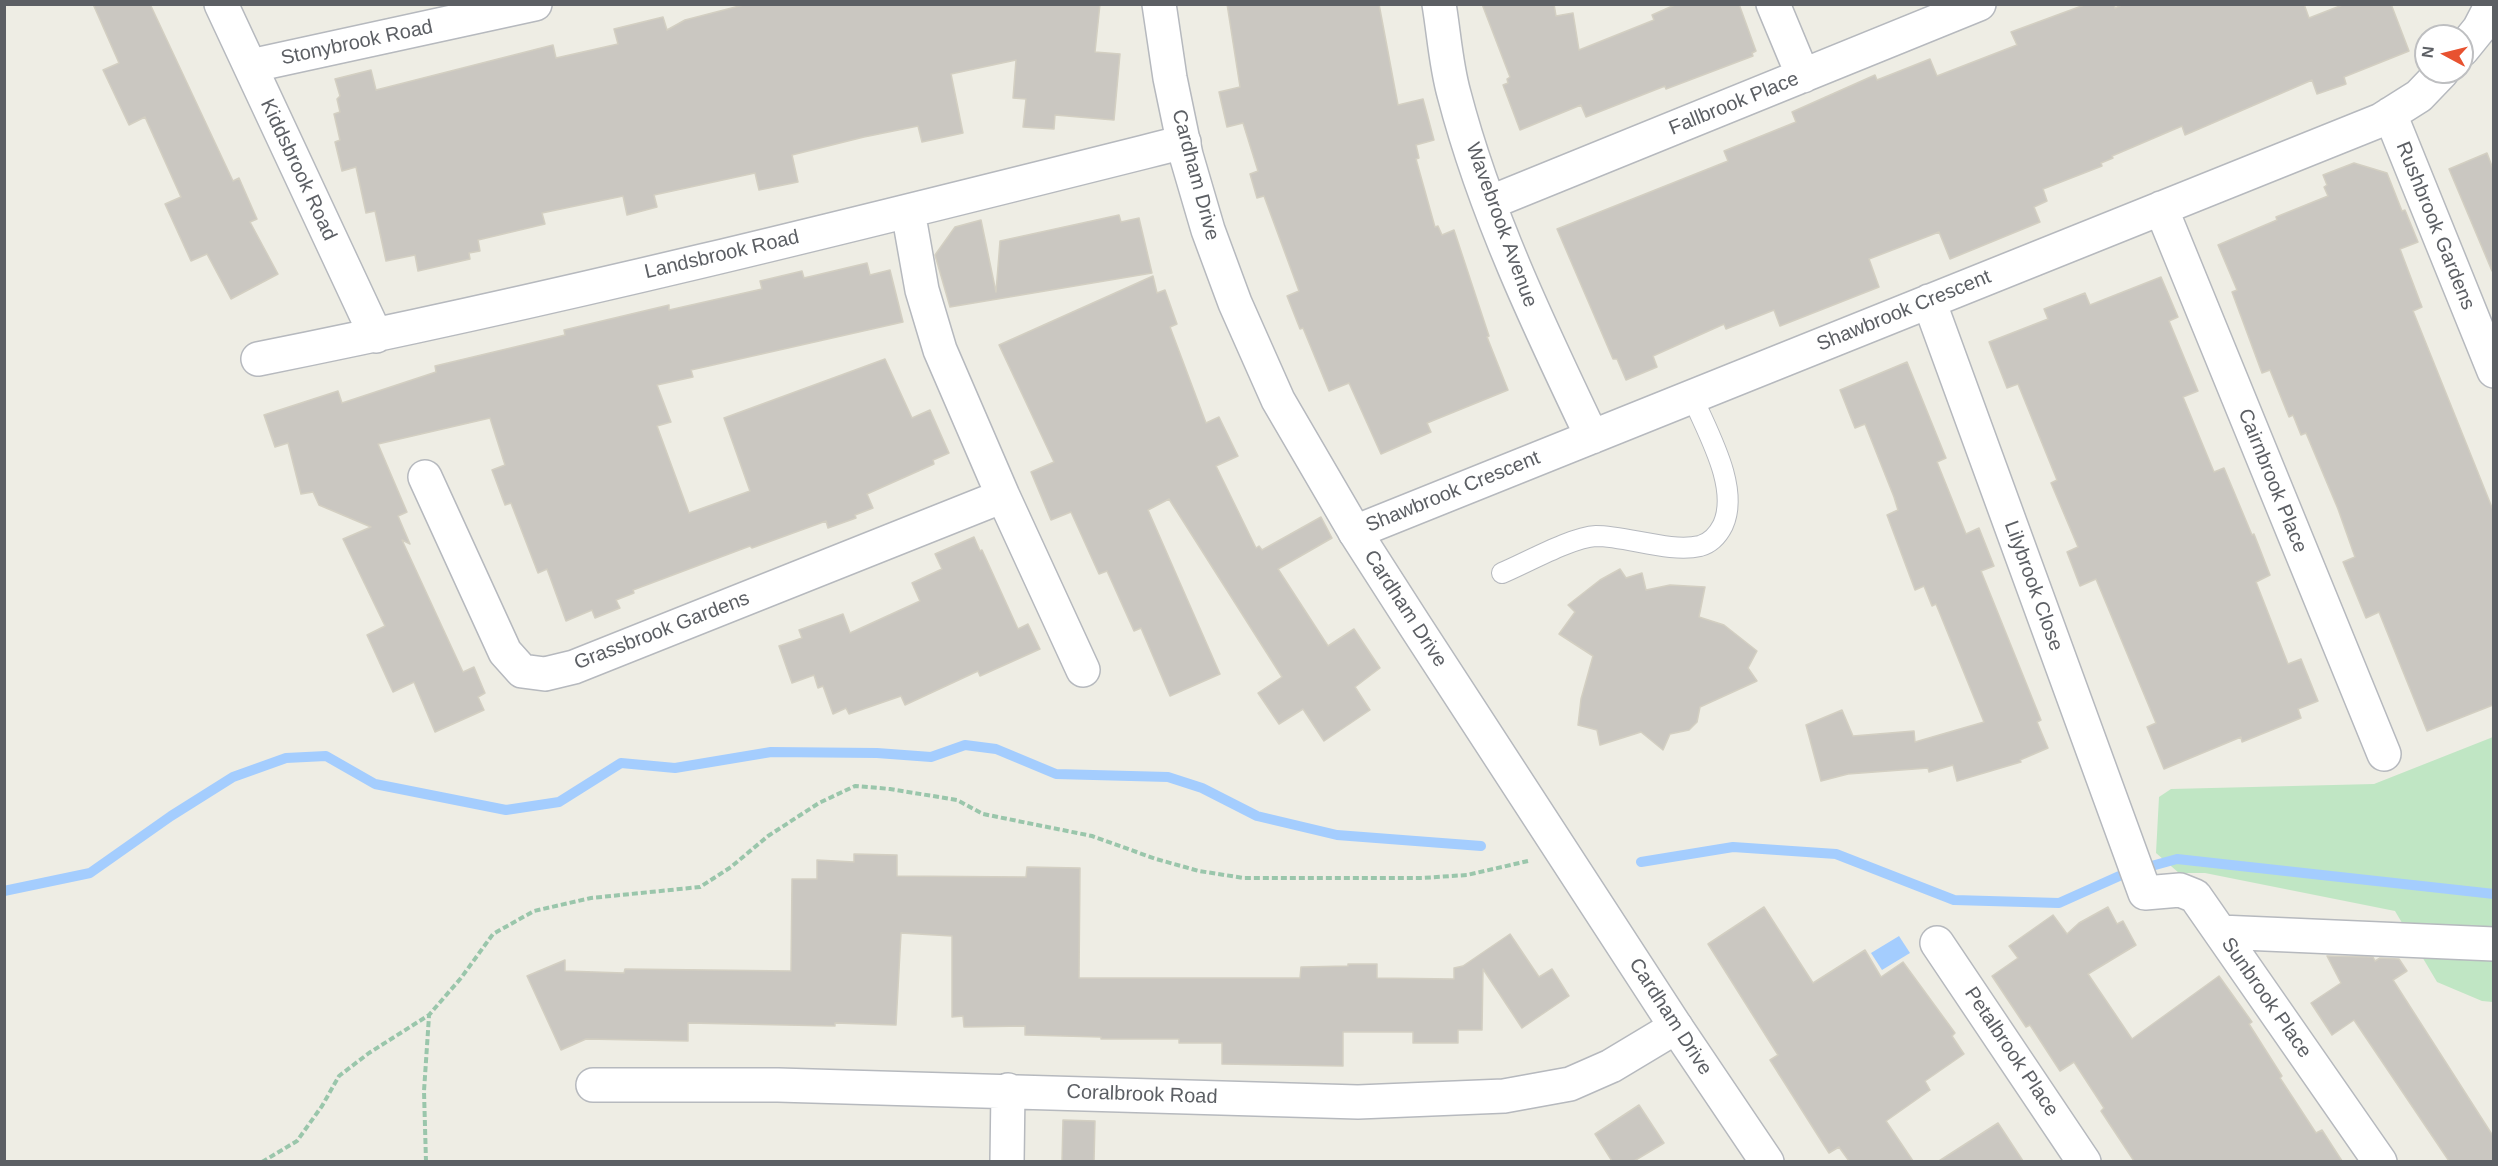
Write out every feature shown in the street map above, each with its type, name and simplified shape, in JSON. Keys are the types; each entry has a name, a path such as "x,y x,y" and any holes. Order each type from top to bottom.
{"street":[{"name":"Kiddsbrook Road","path":"221,4 376,336"},
{"name":"Stonybrook Road","path":"249,66 535,4"},
{"name":"Cardham Drive","path":"1159,4 1170,78 1184,142 1208,230 1261,364 1302,445 1355,532 1676,1027 1767,1161"},
{"name":"Wavebrook Avenue","path":"1439,4 1453,93 1489,203 1530,307 1592,436"},
{"path":"1773,4 1803,76"},
{"name":"Fallbrook Place","path":"1489,203 1979,4"},
{"path":"2474,35 2493,4"},
{"name":"Shawbrook Crescent","path":"1355,532 2380,120 2419,96 2430,84"},
{"name":"Rushbrook Gardens","path":"2390,114 2493,372"},
{"name":"Landsbrook Road","path":"258,359 376,336 908,211 1184,142"},
{"name":"Cairnbrook Place","path":"2161,208 2384,754"},
{"path":"908,211 922,290 940,350 1003,496 1083,670"},
{"name":"Lilybrook Close","path":"1929,301 2137,870"},
{"name":"Grassbrook Gardens","path":"425,477 505,652 522,670 545,674 574,667 1003,496"},
{"name":"Sunbrook Place","path":"2137,870 2145,893 2180,890 2195,896 2380,1161"},
{"path":"2220,932 2493,944"},
{"name":"Petalbrook Place","path":"1937,943 2084,1161"},
{"name":"Coralbrook Road","path":"593,1085 778,1085 1008,1090 1358,1102 1504,1096 1570,1084 1611,1066 1676,1027"},
{"path":"1007,1161 1008,1090"}],"lane":[{"path":"1502,573 1579,540 1594,536 1667,546 1701,546 1718,536 1727,516 1729,498 1724,474 1692,396"}],"path":[{"path":"262,1161 297,1141 322,1107 339,1076 369,1053 429,1015 461,978 493,934 534,911 591,898 700,887 731,867 768,836 819,803 855,786 957,800 983,814 1092,836 1156,859 1199,871 1244,878 1422,878 1467,875 1564,852"},
{"path":"426,1161 424,1091 429,1015"}],"green space":[{"path":"2493,737 2493,1002 2482,1001 2437,982 2395,911 2205,873 2179,873 2156,853 2159,797 2171,789 2374,784"}],"water":[{"path":"1899,936 1910,953 1882,970 1871,953"}],"building":[{"path":"93,4 150,4 233,181 239,178 257,219 250,222 278,274 231,299 207,254 191,261 165,204 181,197 145,117 129,125 103,70 119,63"},
{"path":"747,4 1100,4 1095,52 1120,54 1114,120 1055,115 1054,129 1023,127 1026,99 1013,98 1016,60 951,74 963,133 922,142 918,126 864,137 792,155 798,182 759,190 755,173 654,195 657,207 627,215 623,196 542,213 545,224 478,240 480,251 469,253 470,259 418,271 415,255 386,261 375,211 366,213 356,167 342,171 335,142 340,140 334,114 340,112 337,99 340,96 335,79 371,70 376,90 553,45 556,58 618,44 614,29 663,17 667,30 685,20"},
{"path":"1227,4 1379,4 1398,105 1423,99 1434,140 1416,145 1419,158 1416,159 1435,227 1438,226 1442,235 1454,230 1489,336 1487,337 1508,390 1427,423 1431,432 1381,454 1349,383 1329,391 1287,296 1299,291 1264,196 1257,198 1250,174 1258,171 1243,123 1227,127 1219,92 1240,87"},
{"path":"1482,4 1554,4 1556,16 1573,13 1579,50 1654,20 1652,15 1677,4 1739,4 1756,51 1752,53 1753,56 1666,89 1665,86 1586,117 1581,105 1520,130 1503,85 1508,83 1507,79 1510,77"},
{"path":"2087,4 2114,4 2115,8 2124,4 2304,4 2309,18 2345,4 2391,4 2409,51 2344,77 2346,84 2317,94 2312,80 2185,135 2182,126 2112,156 2113,158 2101,163 2102,166 2043,189 2047,201 2034,207 2040,222 1950,259 1939,232 1869,259 1879,287 1780,326 1774,310 1726,329 1724,324 1653,356 1657,367 1626,380 1617,359 1613,359 1557,229 1728,161 1724,151 1796,122 1792,112 1875,75 1877,80 1930,59 1937,76 2017,45 2011,32"},
{"path":"2487,153 2493,169 2492,271 2449,169"},
{"path":"2354,163 2387,173 2402,211 2405,210 2418,242 2400,249 2422,307 2413,311 2493,510 2493,705 2427,731 2379,612 2366,618 2343,562 2355,557 2338,509 2306,433 2301,435 2293,415 2289,417 2270,370 2262,373 2232,292 2237,290 2218,245 2277,220 2276,217 2328,196 2324,187 2327,185 2323,175"},
{"path":"1119,215 1121,222 1139,218 1152,273 950,307 935,255 955,227 981,220 996,292 1000,241"},
{"path":"867,263 870,275 890,270 903,322 691,370 693,377 657,385 671,422 657,426 689,513 750,491 724,418 885,359 912,418 930,410 949,453 933,460 934,464 867,494 873,508 855,515 856,518 828,528 826,521 752,548 750,546 633,590 634,593 616,600 620,608 595,618 592,610 566,621 547,569 538,573 511,503 505,505 492,470 505,465 490,418 378,444 407,512 398,516 410,544 402,540 463,672 474,667 485,693 478,697 484,710 435,732 414,682 393,692 367,635 385,626 343,539 371,527 319,505 313,492 301,494 288,443 275,447 264,415 338,391 342,403 436,372 435,366 565,335 564,330 669,305 669,310 762,289 760,281 802,271 804,278"},
{"path":"1153,276 1157,293 1165,290 1177,324 1170,327 1206,423 1219,417 1238,456 1216,466 1256,548 1259,546 1262,550 1321,517 1332,538 1278,569 1328,646 1354,629 1380,668 1355,687 1370,710 1324,741 1303,709 1279,724 1258,693 1282,677 1169,499 1148,510 1220,674 1170,696 1141,628 1134,631 1107,571 1099,574 1071,512 1051,520 1031,472 1054,462 999,345"},
{"path":"2161,277 2178,317 2169,321 2198,391 2183,397 2214,472 2224,468 2252,535 2254,534 2270,575 2256,582 2288,664 2301,659 2318,701 2298,709 2301,718 2242,742 2241,737 2164,769 2147,727 2156,723 2096,579 2080,586 2067,552 2078,547 2051,483 2057,480 2018,384 2007,388 1989,342 2048,319 2044,309 2085,293 2090,305"},
{"path":"1907,362 1946,458 1937,462 1966,534 1979,528 1994,566 1981,571 2041,720 2037,722 2048,748 2020,760 2021,762 1957,781 1953,765 1929,772 1928,768 1848,774 1821,781 1806,725 1842,710 1853,736 1914,731 1915,742 1984,722 1936,604 1932,606 1924,586 1915,590 1887,515 1898,510 1894,497 1865,424 1855,428 1840,390"},
{"path":"974,537 1018,629 1028,624 1040,649 980,676 978,671 905,705 901,696 849,714 846,708 833,714 823,686 818,688 814,675 792,683 779,646 802,638 799,630 843,614 850,633 920,601 912,583 942,569 935,554"},
{"path":"1620,569 1626,578 1642,573 1646,590 1670,585 1705,587 1699,617 1724,625 1757,651 1748,668 1757,681 1700,707 1697,722 1689,730 1670,734 1663,750 1641,732 1600,745 1597,730 1578,725 1581,699 1593,656 1559,634 1575,612 1568,605 1600,580"},
{"path":"854,854 897,855 897,876 1026,877 1027,867 1080,868 1079,978 1300,978 1301,967 1377,964 1377,978 1454,979 1454,968 1463,966 1510,934 1539,977 1552,969 1569,996 1522,1028 1483,969 1482,1030 1458,1030 1458,1043 1413,1043 1413,1032 1343,1032 1343,1066 1222,1064 1222,1043 1179,1043 1179,1039 1101,1039 1101,1037 1025,1035 1025,1026 964,1027 963,1016 952,1017 952,936 901,933 896,1025 688,1023 688,1041 586,1039 561,1050 527,976 565,960 565,971 624,973 625,969 791,971 792,879 817,879 817,860 854,862"},
{"path":"1764,907 1813,983 1865,950 1881,977 1903,962 1955,1033 1952,1036 1964,1054 1925,1081 1930,1090 1886,1121 1913,1161 1849,1161 1839,1147 1829,1153 1770,1060 1778,1055 1708,944"},
{"path":"2108,907 2117,924 2123,921 2136,945 2088,974 2132,1039 2219,976 2252,1022 2249,1024 2282,1076 2280,1078 2316,1133 2322,1130 2342,1161 2134,1161 2101,1111 2104,1108 2074,1062 2060,1071 2030,1025 2026,1027 1992,976 2018,958 2009,946 2053,915 2067,934 2079,923"},
{"path":"2327,956 2373,957 2375,961 2380,958 2399,959 2407,971 2393,980 2493,1136 2493,1161 2449,1161 2354,1020 2332,1035 2311,1003 2341,983"},
{"path":"1639,1105 1664,1143 1634,1161 1612,1161 1595,1134"},
{"path":"1063,1120 1095,1121 1094,1161 1062,1161"},
{"path":"1998,1123 2023,1161 1939,1161"}],"waterway":[{"path":"4,891 90,873 171,816 233,777 286,758 326,756 375,784 506,810 559,802 621,763 675,768 771,752 877,753 931,757 965,745 996,749 1056,774 1168,777 1202,788 1257,816 1337,835 1481,846"},
{"path":"1641,862 1733,847 1836,854 1954,900 2059,903 2126,873 2177,859 2494,894"}]}
